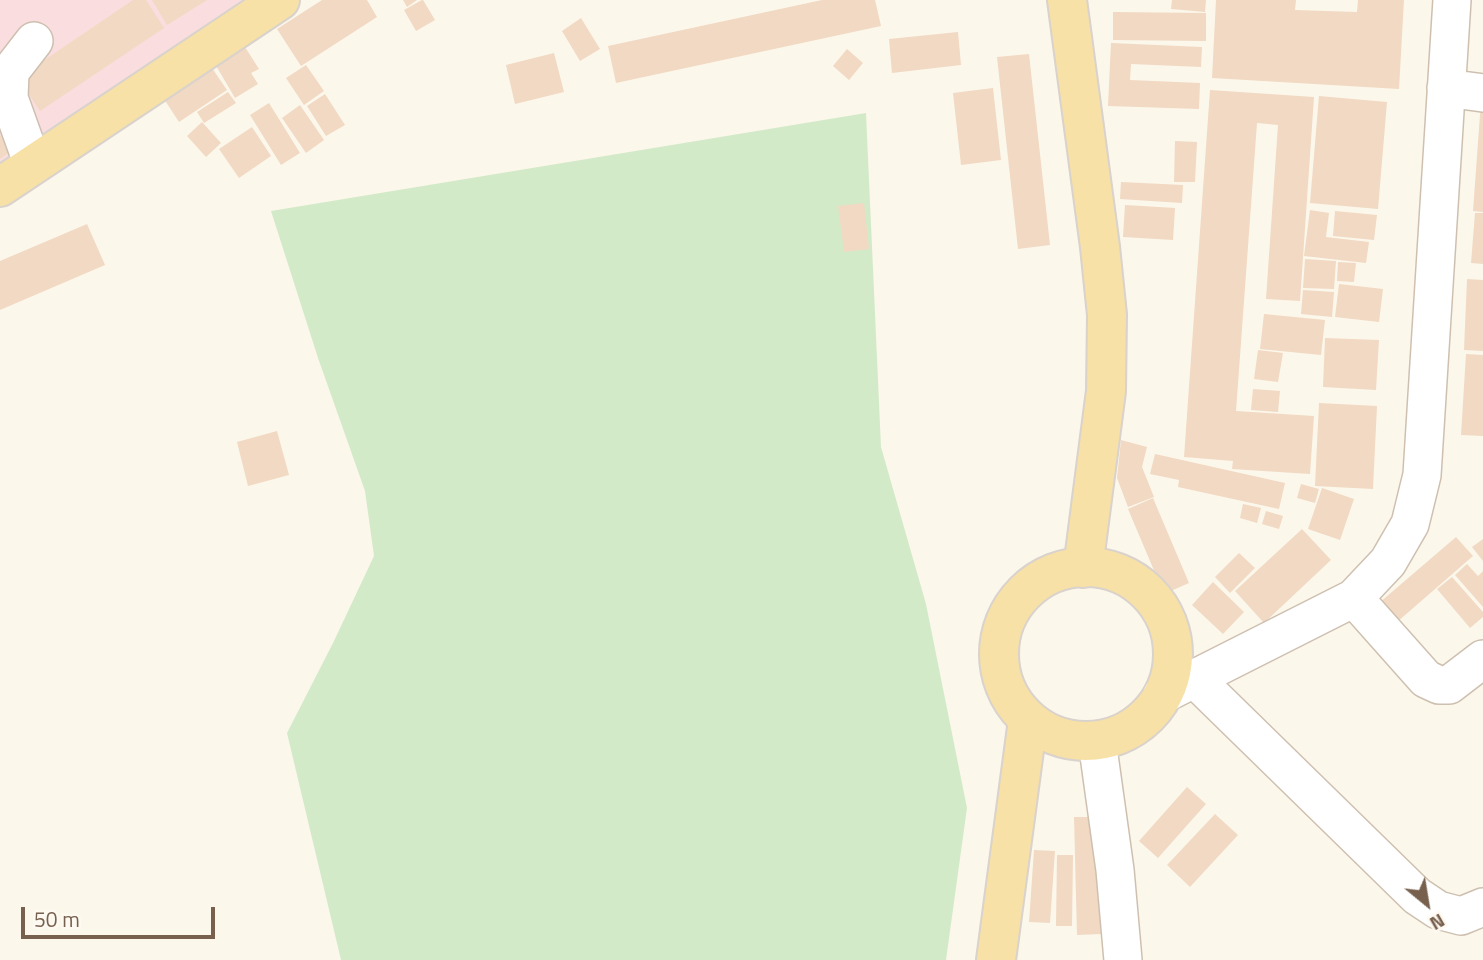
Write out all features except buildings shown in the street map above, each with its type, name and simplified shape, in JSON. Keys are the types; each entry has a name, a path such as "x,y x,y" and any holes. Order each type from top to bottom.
{"main road":[{"path":"0,187 280,0"},
{"path":"1067,0 1107,315 1106,391 1083,568"},
{"path":"1093,567 1128,578 1143,588 1160,609 1171,634 1171,670 1162,695 1145,718 1131,729 1114,736 1097,741 1078,741 1060,738 1044,731 1016,707 1001,675 998,656 1005,621 1026,591 1057,572 1093,567"},
{"path":"996,960 1028,720"}],"street":[{"path":"1162,695 1354,598 1388,562 1410,524 1422,475 1451,0"},
{"path":"33,165 9,98 10,72 34,41"},
{"path":"1446,88 1483,93"},
{"path":"1354,598 1426,679 1439,685 1449,685 1483,659"},
{"path":"1195,679 1417,896 1438,910 1461,916 1483,907"},
{"path":"1097,741 1115,870 1123,960"}],"shaded area":[{"path":"0,0 252,0 0,163"}],"green space":[{"path":"866,113 881,447 926,604 967,808 946,960 341,960 287,733 374,556 365,491 318,358 271,211"}]}
